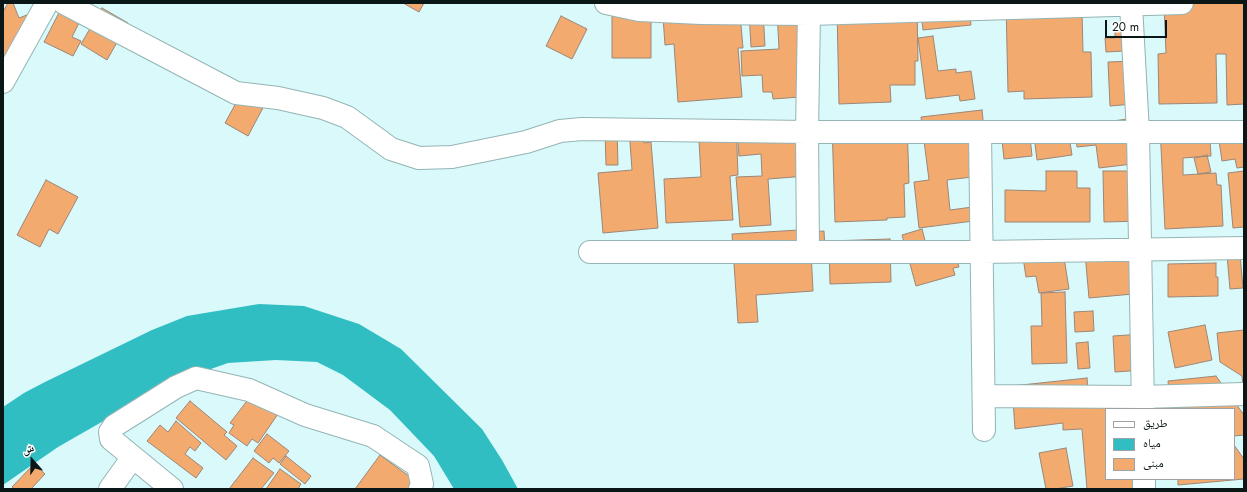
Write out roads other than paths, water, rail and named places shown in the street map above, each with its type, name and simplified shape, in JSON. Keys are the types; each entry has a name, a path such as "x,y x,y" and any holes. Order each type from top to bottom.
{"street":[{"path":"3,82 46,3"},
{"path":"64,3 236,93 278,98 329,110 347,116 391,148 419,158 452,157 526,142 560,131 582,130 807,132 1244,132"},
{"path":"619,5 639,10 701,13 808,9 1182,3"},
{"path":"1131,5 1138,132 1142,403"},
{"path":"808,9 808,252"},
{"path":"980,132 984,430"},
{"path":"590,252 982,252 1244,248"},
{"path":"172,489 111,438 110,432 114,426 176,387 196,378 249,390 305,415 373,436 418,466 422,484 420,489"},
{"path":"984,396 1142,403 1244,394"},
{"path":"110,489 133,457"}],"water":[{"path":"259,304 304,306 359,324 401,349 482,429 502,460 518,489 454,489 434,456 390,410 343,375 317,362 276,360 228,363 168,384 58,447 3,485 3,407 24,393 45,382 152,330 187,316"}]}
